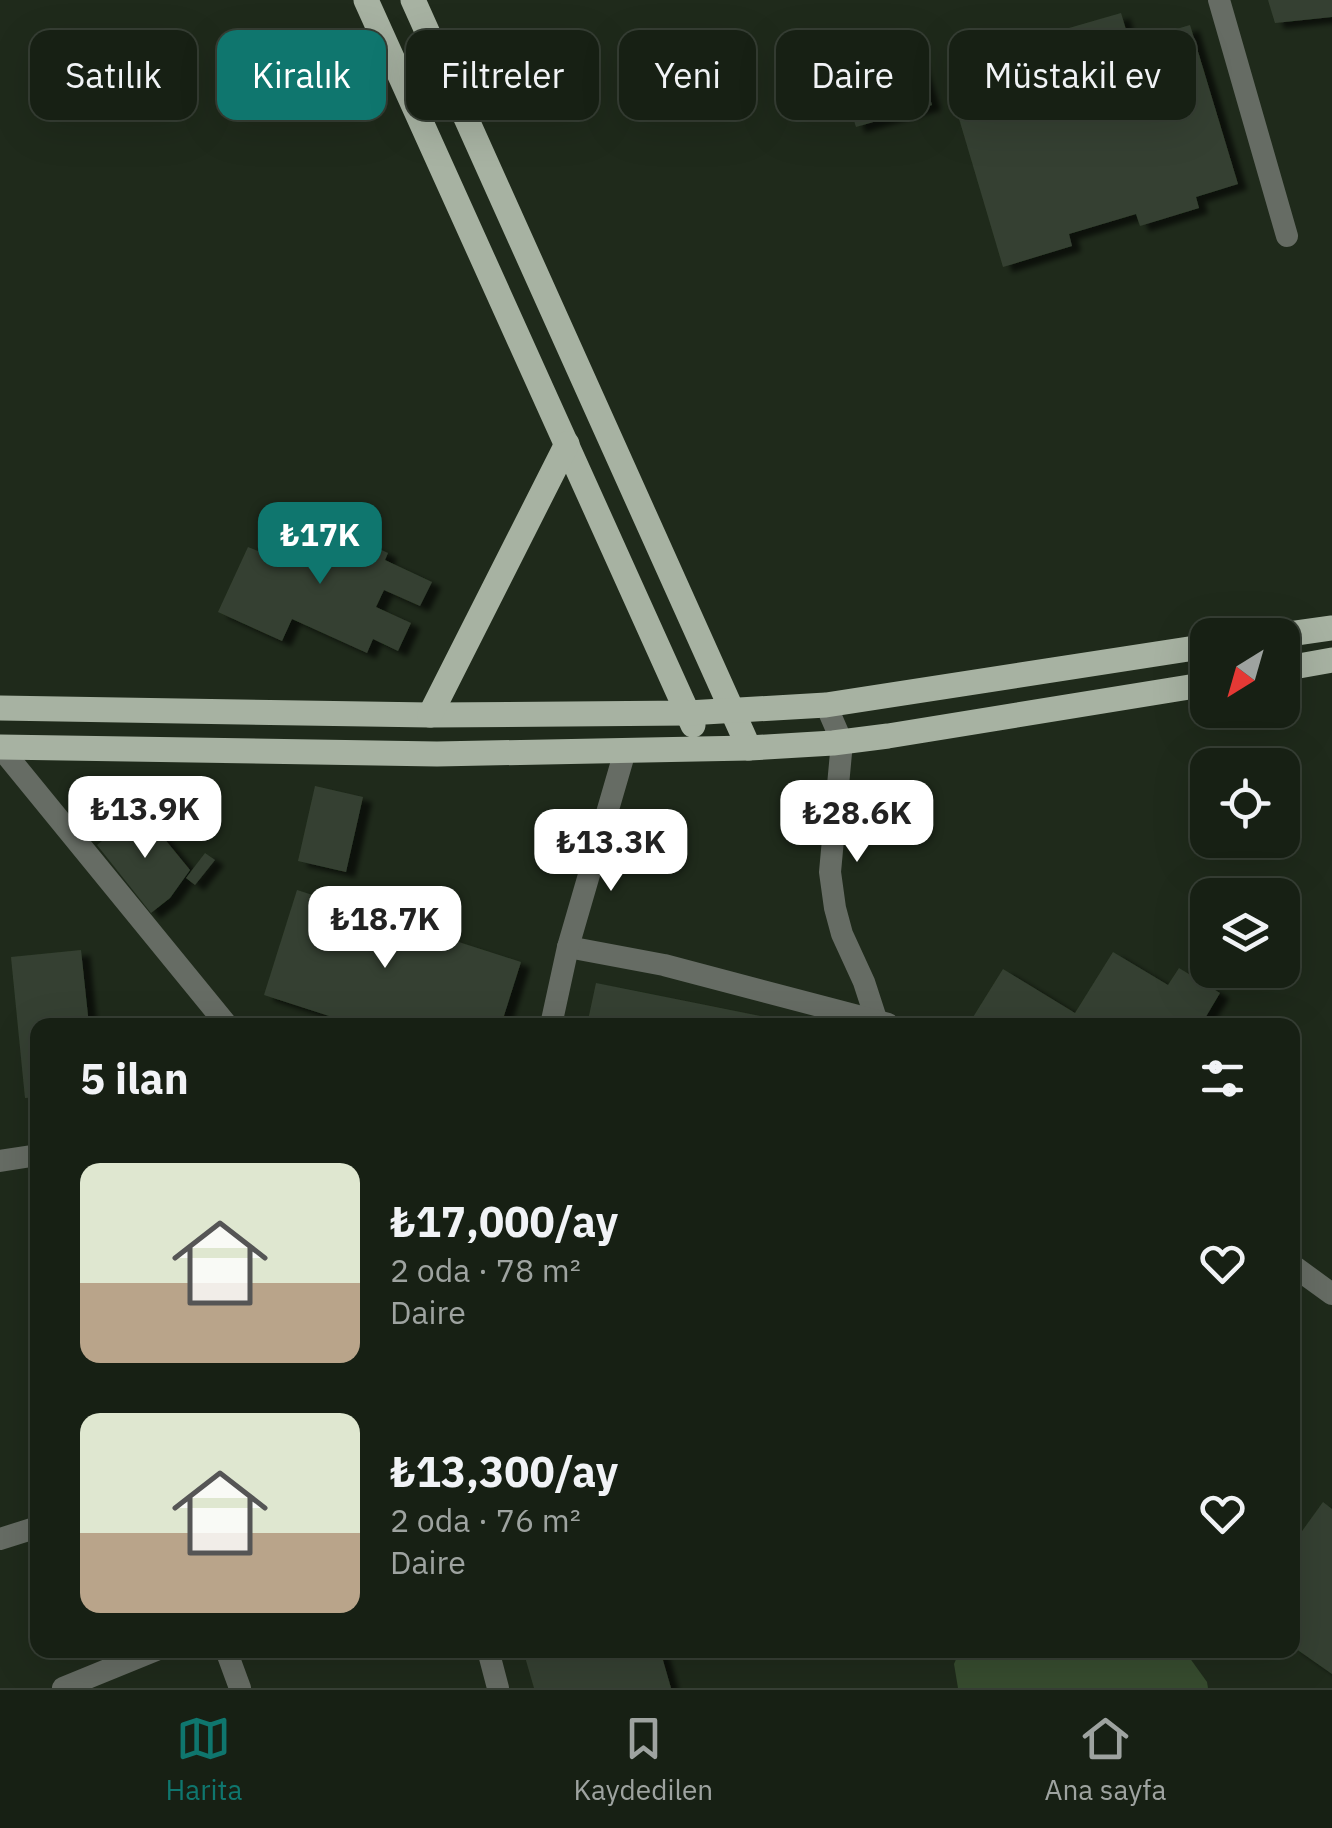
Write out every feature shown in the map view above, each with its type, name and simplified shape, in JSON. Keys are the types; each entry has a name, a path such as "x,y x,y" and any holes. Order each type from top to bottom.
{"main road":[{"path":"366,0 704,750"},
{"path":"413,0 749,748"},
{"path":"430,715 566,444"},
{"path":"1300,632 1332,628"},
{"path":"0,708 430,715 688,713 826,705 1190,649"},
{"path":"1300,666 1332,660"},
{"path":"0,747 437,754 749,748 842,742 1190,687"}],"street":[{"path":"1219,0 1287,236"},
{"path":"826,705 842,742 830,872 835,908 842,934 880,1018"},
{"path":"0,747 222,1018"},
{"path":"553,1018 568,947 625,751"},
{"path":"568,947 664,965 861,1018"},
{"path":"0,1161 30,1156"},
{"path":"1300,1272 1332,1294"},
{"path":"0,1539 30,1530"},
{"path":"63,1688 136,1658"},
{"path":"229,1658 240,1688"},
{"path":"490,1658 498,1688"}],"green space":[{"path":"957,1658 1190,1658 1208,1688 958,1688"}],"building":[{"path":"1268,0 1332,0 1332,17 1275,23"},
{"path":"1121,13 1126,30 1070,30"},
{"path":"1196,45 1238,184 1196,197 1199,208 1140,226 1136,214 1069,234 1072,246 1003,267 959,120 1196,120"},
{"path":"854,120 880,120 856,127"},
{"path":"277,510 343,541 347,534 388,553 385,560 432,582 420,606 384,590 376,607 411,623 398,651 373,639 367,653 292,619 282,641 218,612 248,547 258,551"},
{"path":"315,786 363,797 346,872 298,861"},
{"path":"141,810 190,870 170,898 151,913 97,845"},
{"path":"205,853 215,860 195,885 186,878"},
{"path":"297,890 521,962 503,1018 335,1018 264,995"},
{"path":"81,950 88,1018 30,1018 30,1098 25,1098 11,957"},
{"path":"1113,952 1168,985 1179,968 1190,975 1190,988 1212,988 1220,993 1205,1018 972,1018 1003,969 1075,1013"},
{"path":"596,983 770,1018 588,1018"},
{"path":"1323,1502 1332,1509 1332,1674 1300,1652 1300,1534"},
{"path":"525,1658 662,1658 671,1688 534,1688"}]}
